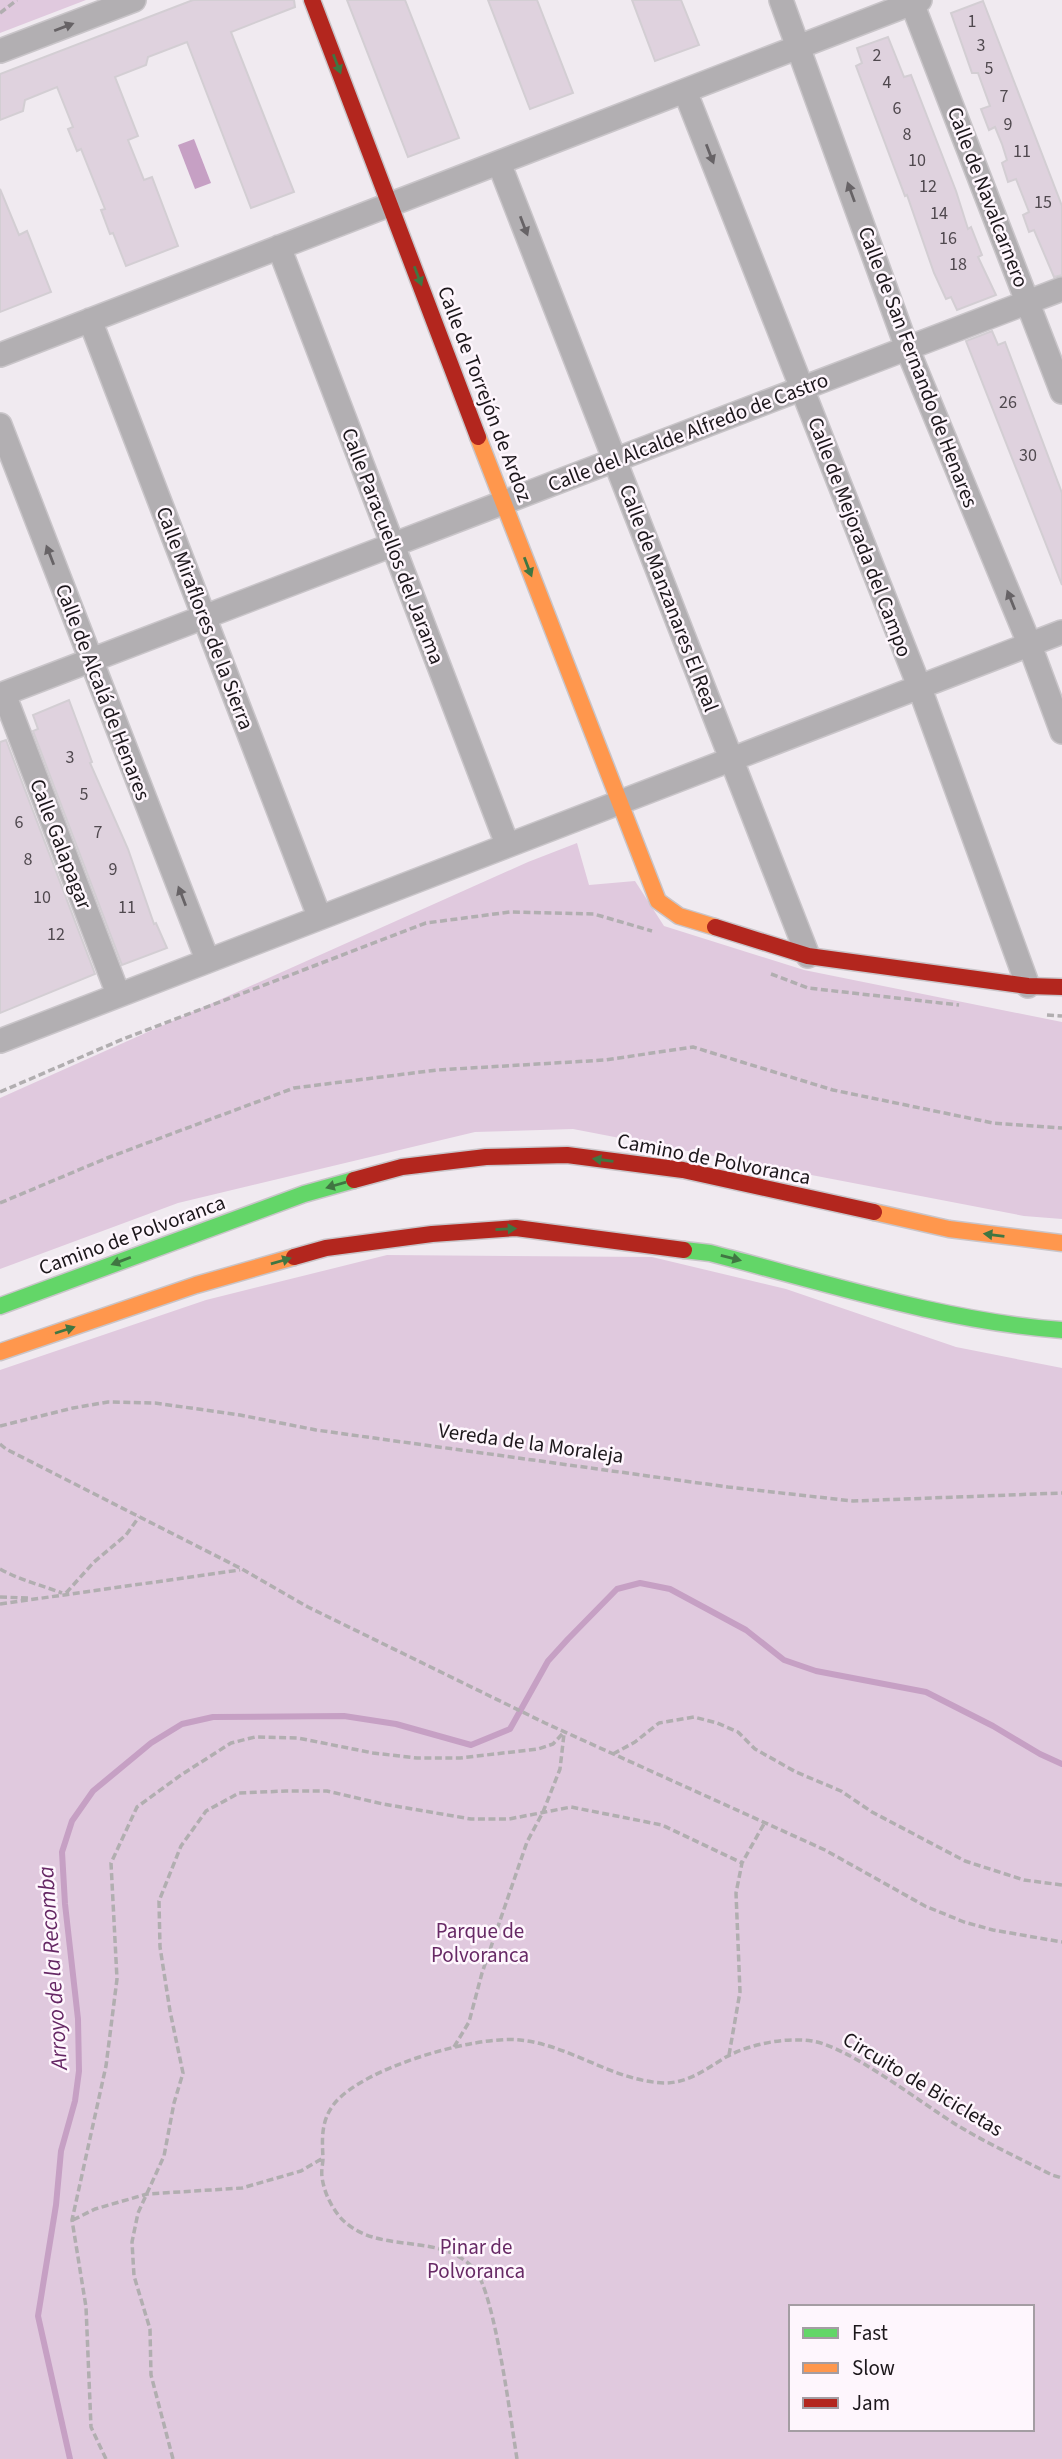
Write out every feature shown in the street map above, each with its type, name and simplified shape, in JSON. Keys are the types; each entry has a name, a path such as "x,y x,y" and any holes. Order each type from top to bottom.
{"main road":[{"name":"Calle de Torrejón de Ardoz","path":"312,0 503,503 662,905 679,916 808,956 1028,986 1062,987"},
{"name":"Camino de Polvoranca","path":"0,1307 304,1194 402,1167 486,1157 567,1155 683,1170 949,1229 1062,1243"},
{"path":"0,1352 195,1285 326,1248 432,1234 516,1228 710,1253 901,1302 1021,1327 1062,1330"}],"street":[{"path":"0,51 134,0"},
{"name":"Calle de San Fernando de Henares","path":"781,0 907,348 1029,643 1062,732"},
{"path":"0,355 916,2"},
{"name":"Calle de Navalcarnero","path":"916,2 1062,392"},
{"name":"Calle de Mejorada del Campo","path":"685,90 919,686 1028,986"},
{"name":"Calle de Manzanares El Real","path":"499,163 808,956"},
{"name":"Calle Paracuellos del Jarama","path":"279,247 507,844"},
{"name":"Calle del Alcalde Alfredo de Castro","path":"2,695 1062,289"},
{"name":"Calle Miraflores de la Sierra","path":"90,320 319,916"},
{"name":"Calle de Alcalá de Henares","path":"0,425 207,959"},
{"path":"0,1041 207,959 1062,632"},
{"name":"Calle Galapagar","path":"2,695 118,994"}],"path":[{"path":"0,13 17,0"},
{"path":"0,1092 123,1039 426,923 510,912 594,914 659,933"},
{"path":"771,974 808,988 968,1006"},
{"path":"1035,1013 1062,1016"},
{"path":"0,1203 107,1158 294,1088 437,1070 605,1060 693,1047 832,1090 993,1123 1062,1128"},
{"name":"Vereda de la Moraleja","path":"0,1426 108,1402 155,1403 240,1415 316,1430 728,1487 853,1501 1062,1493"},
{"path":"0,1444 308,1607 564,1732 825,1850 925,1906 964,1922 1035,1939 1062,1942"},
{"path":"64,1594 94,1562 125,1535 139,1517"},
{"path":"0,1569 16,1578 64,1594"},
{"path":"0,1604 242,1570"},
{"path":"0,1597 37,1598"},
{"path":"613,1754 635,1742 659,1723 694,1717 717,1723 738,1732 755,1749 796,1772 841,1791 872,1812 965,1861 1024,1880 1062,1885"},
{"path":"454,2047 469,2022 482,1973 527,1842 543,1812 560,1769 564,1732"},
{"path":"106,2459 91,2427 86,2306 72,2220 106,2066 117,1979 111,1863 137,1807 230,1744 254,1737 298,1738 373,1753 417,1758 460,1758 538,1749 553,1744 564,1732"},
{"path":"173,2459 151,2375 150,2329 134,2276 132,2242 138,2213 164,2156 183,2073 160,1947 159,1901 180,1846 206,1811 239,1793 286,1791 327,1791 471,1819 509,1819 570,1807 662,1825 742,1863"},
{"path":"729,2055 740,1992 736,1893 742,1863 765,1822"},
{"name":"Circuito de Bicicletas","path":"517,2459 493,2322 477,2272 454,2253 387,2242 354,2230 330,2204 322,2175 322,2132 334,2104 372,2075 454,2047 477,2042 518,2040 556,2047 617,2072 662,2083 678,2082 697,2076 729,2055 779,2041 812,2040 830,2046 866,2066 956,2124 1062,2178"},
{"path":"72,2220 95,2209 147,2194 242,2188 301,2171 323,2158"}],"green space":[{"path":"0,0 86,0 0,33"},
{"path":"577,843 589,885 635,881 664,926 804,970 1062,1022 1062,1219 1024,1216 573,1129 475,1132 178,1203 0,1269 0,1098 528,862"},
{"name":"Parque de Polvoranca","path":"387,1255 652,1257 786,1289 956,1347 1062,1368 1062,2459 0,2459 0,1370 206,1300"}],"shaded area":[{"path":"194,139 211,183 195,189 178,145"}],"building":[{"path":"193,0 294,0 295,7 231,32 294,192 251,208 187,42 148,57 146,65 115,77 138,136 128,140 144,180 152,177 178,246 126,266 113,233 110,234 101,210 105,209 81,149 77,151 68,129 73,127 57,87 25,100 23,111 0,120 0,74"},
{"path":"347,0 405,0 459,138 408,157"},
{"path":"488,0 537,0 573,93 530,109"},
{"path":"632,0 681,0 699,45 655,61"},
{"path":"983,1 1062,206 1062,275 1054,277 1034,230 1029,232 1023,215 1029,212 1016,179 1008,182 1002,163 1007,160 1002,144 995,127 989,130 981,109 990,106 978,73 972,73 951,13"},
{"path":"888,37 904,77 911,75 968,229 971,227 982,255 978,257 996,295 957,310 951,297 946,299 934,273 907,195 905,196 856,66 862,63 857,48"},
{"path":"0,189 19,235 27,231 51,292 0,312"},
{"path":"992,331 998,345 1005,342 1062,493 1062,585 966,341"},
{"path":"69,700 92,762 90,763 128,849 154,924 156,923 167,948 122,965 33,731 38,729 33,715"},
{"path":"6,740 95,974 0,1013 0,742"}],"waterway":[{"name":"Arroyo de la Recomba","path":"70,2459 38,2316 56,2205 61,2151 75,2101 79,2071 78,2019 62,1852 72,1821 93,1791 151,1743 182,1724 213,1717 344,1716 396,1724 471,1745 510,1729 548,1661 617,1589 640,1583 670,1589 746,1630 784,1660 816,1671 926,1692 1062,1764"}],"traffic: fast":[{"path":"0,1306 304,1194 354,1180"},
{"path":"684,1250 710,1253 929,1310 1018,1326 1062,1330"}],"traffic: slow":[{"path":"478,437 658,901 679,916 715,927"},
{"path":"874,1212 949,1229 1062,1243"},
{"path":"0,1352 196,1285 294,1257"}],"traffic: jam":[{"path":"312,0 478,437"},
{"path":"715,927 808,956 1028,986 1062,987"},
{"path":"354,1180 402,1167 486,1157 567,1155 683,1170 874,1212"},
{"path":"294,1257 326,1248 432,1234 516,1228 684,1250"}],"park label":[{"name":"Pinar de Polvoranca","path":"476,2259"}]}
